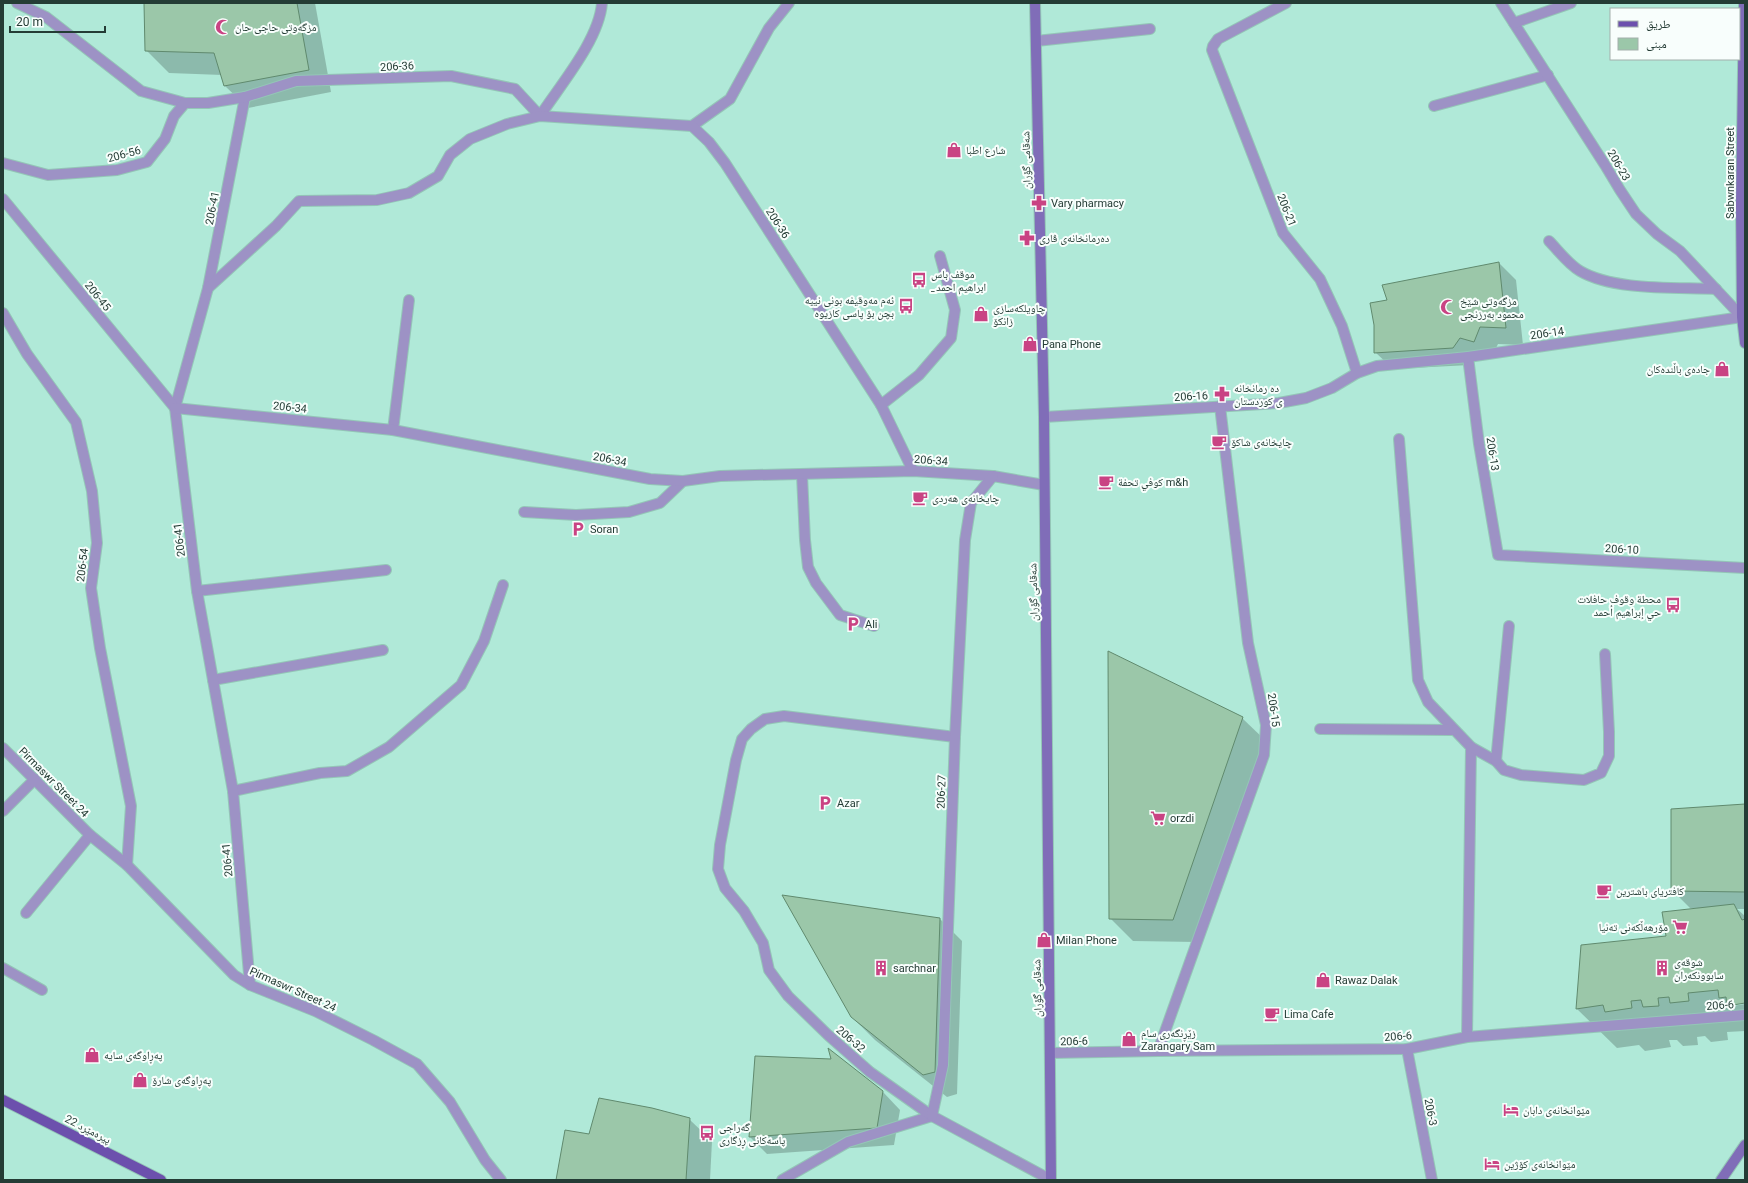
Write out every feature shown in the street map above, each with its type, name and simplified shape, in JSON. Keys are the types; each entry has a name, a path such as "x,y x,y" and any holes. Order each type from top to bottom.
{"main road":[{"name":"شەقامی گۆران","path":"1035,3 1044,417 1051,1180"},
{"name":"Sabwnkaran Street","path":"1744,3 1742,317 1745,343"},
{"name":"22 پیرەمێرد","path":"3,1100 161,1180"},
{"path":"1721,1180 1745,1145"}],"street":[{"path":"19,3 46,17 141,91 185,103 208,103 245,97"},
{"path":"540,116 592,37 601,16 602,3"},
{"path":"208,288 276,226 299,201 377,200 409,193 438,176 450,155 470,138 507,124 540,116 692,126 730,99 769,28 789,3"},
{"name":"206-21","path":"1286,3 1218,39 1212,46 1212,50 1283,233 1320,279 1342,326 1356,374"},
{"name":"206-23","path":"1501,3 1636,214 1657,234 1680,252 1742,317"},
{"path":"1514,23 1571,3"},
{"path":"1036,41 1150,29"},
{"path":"1434,106 1548,75"},
{"name":"206-36","path":"245,97 296,81 451,76 515,89 540,116"},
{"name":"206-41","path":"245,97 208,288 175,408 197,591 233,791 250,986"},
{"name":"206-56","path":"3,163 48,175 117,170 147,162 165,140 174,116 185,103"},
{"name":"206-36","path":"692,126 709,142 725,163 880,405 913,471"},
{"name":"206-45","path":"3,199 175,408"},
{"path":"1548,241 1579,270 1605,282 1628,285 1716,289"},
{"path":"880,405 919,374 951,338 955,310 940,256"},
{"path":"392,430 409,300"},
{"name":"206-54","path":"3,313 27,354 76,422 92,491 97,543 91,588 102,656 131,806 128,865"},
{"name":"206-14","path":"1356,374 1377,366 1468,357 1742,317"},
{"name":"206-13","path":"1468,357 1479,444 1498,555"},
{"name":"206-16","path":"1044,417 1279,403 1306,398 1332,388 1356,374"},
{"name":"206-15","path":"1158,1051 1264,755 1266,724 1248,643 1220,406"},
{"name":"206-34","path":"175,408 392,430 650,478 683,481 720,476 913,471 993,476 1044,484"},
{"path":"1399,439 1418,680 1428,702 1452,730 1471,747 1496,761 1504,770 1521,775 1584,780 1600,773 1609,756 1604,654"},
{"path":"802,475 805,540 808,567 816,583 840,615 874,626"},
{"name":"206-27","path":"932,1116 943,1065 955,736 965,540 971,503 993,476"},
{"path":"524,512 576,515 629,512 660,503 683,481"},
{"name":"206-10","path":"1498,555 1745,568"},
{"path":"197,591 386,570"},
{"path":"233,791 320,773 347,771 389,747 461,684 484,641 503,585"},
{"path":"1496,761 1509,626"},
{"path":"213,680 383,650"},
{"name":"206-32","path":"955,736 784,716 765,719 751,728 742,739 736,760 720,845 718,869 725,888 744,911 763,943 769,970 788,996 828,1035 870,1072 932,1116 1051,1180"},
{"path":"1320,729 1452,730"},
{"path":"1467,1037 1471,747"},
{"name":"Pirmaswr Street 24","path":"3,748 90,835 128,865 234,975 250,986 315,1011 417,1064 450,1102 485,1160 501,1180"},
{"path":"3,811 35,780"},
{"path":"26,913 90,835"},
{"path":"3,968 42,990"},
{"name":"206-6","path":"1050,1053 1407,1049 1467,1037 1745,1015"},
{"name":"206-3","path":"1407,1049 1432,1180"},
{"path":"782,1180 848,1142 932,1116"}],"building":[{"name":"مزگەوتی حاجی حان","path":"144,3 297,3 309,70 224,86 214,53 145,51"},
{"path":"1499,262 1506,328 1480,327 1474,342 1460,338 1453,348 1374,353 1374,325 1370,303 1387,300 1382,285"},
{"name":"orzdi","path":"1108,651 1243,717 1173,920 1109,919"},
{"path":"1745,804 1745,892 1671,891 1671,809"},
{"name":"sarchnar","path":"782,895 940,918 935,1072 923,1075 851,1017"},
{"name":"شوقەی سابوونکەران","path":"1734,904 1742,920 1745,919 1745,1003 1727,1006 1726,997 1719,998 1718,990 1688,993 1689,1001 1670,1003 1669,997 1658,998 1659,1006 1643,1007 1641,1000 1631,1001 1632,1008 1605,1012 1603,1005 1576,1009 1581,945 1666,936 1662,912"},
{"path":"828,1048 883,1091 877,1128 749,1137 755,1056 831,1059"},
{"path":"599,1098 652,1108 690,1118 686,1180 556,1180 565,1130 589,1134"}],"place":[{"name":"مزگەوتی حاجی حان","path":"223,27"},
{"name":"شارع اطبا","path":"954,150"},
{"name":"Vary pharmacy","path":"1039,203"},
{"name":"دەرمانخانەی ڤاری","path":"1027,238"},
{"name":"موقف باس _ابراهیم احمد","path":"919,280"},
{"name":"ئەم مەوقیفە بونی نییە بچن بۆ پاسی کازیوە","path":"906,306"},
{"name":"مزگەوتی شێخ محمود بەرزنجی","path":"1448,307"},
{"name":"چاویلكە‌سازی زانكۆ","path":"981,314"},
{"name":"Pana Phone","path":"1030,344"},
{"name":"جادەی باڵندەکان","path":"1722,369"},
{"name":"ده رمانخانه ی کوردستان","path":"1222,394"},
{"name":"چایخانەی شاکۆ","path":"1219,442"},
{"name":"كوفي تحفة m&h","path":"1106,482"},
{"name":"چایخانەی هەردی","path":"920,498"},
{"name":"Soran","path":"578,529"},
{"name":"محطة وقوف حافلات حي إبراهيم أحمد","path":"1673,605"},
{"name":"Ali","path":"853,624"},
{"name":"Azar","path":"825,803"},
{"name":"orzdi","path":"1158,818"},
{"name":"كافترياى باشترين","path":"1604,891"},
{"name":"مۆرهەڵکەنی تەنیا","path":"1680,927"},
{"name":"Milan Phone","path":"1044,940"},
{"name":"sarchnar","path":"881,968"},
{"name":"شوقەی سابوونکەران","path":"1662,968"},
{"name":"Rawaz Dalak","path":"1323,980"},
{"name":"Lima Cafe","path":"1272,1014"},
{"name":"زێڕنگەری سام Zarangary Sam","path":"1129,1039"},
{"name":"پەڕاوگەی سایە","path":"92,1055"},
{"name":"پەڕاوگەی شارۆ","path":"140,1080"},
{"name":"مێوانخانەی دابان","path":"1511,1110"},
{"name":"گەراجی پاسەکانی ڕزگاری","path":"707,1133"},
{"name":"مێوانخانەی کۆژین","path":"1492,1164"}]}
